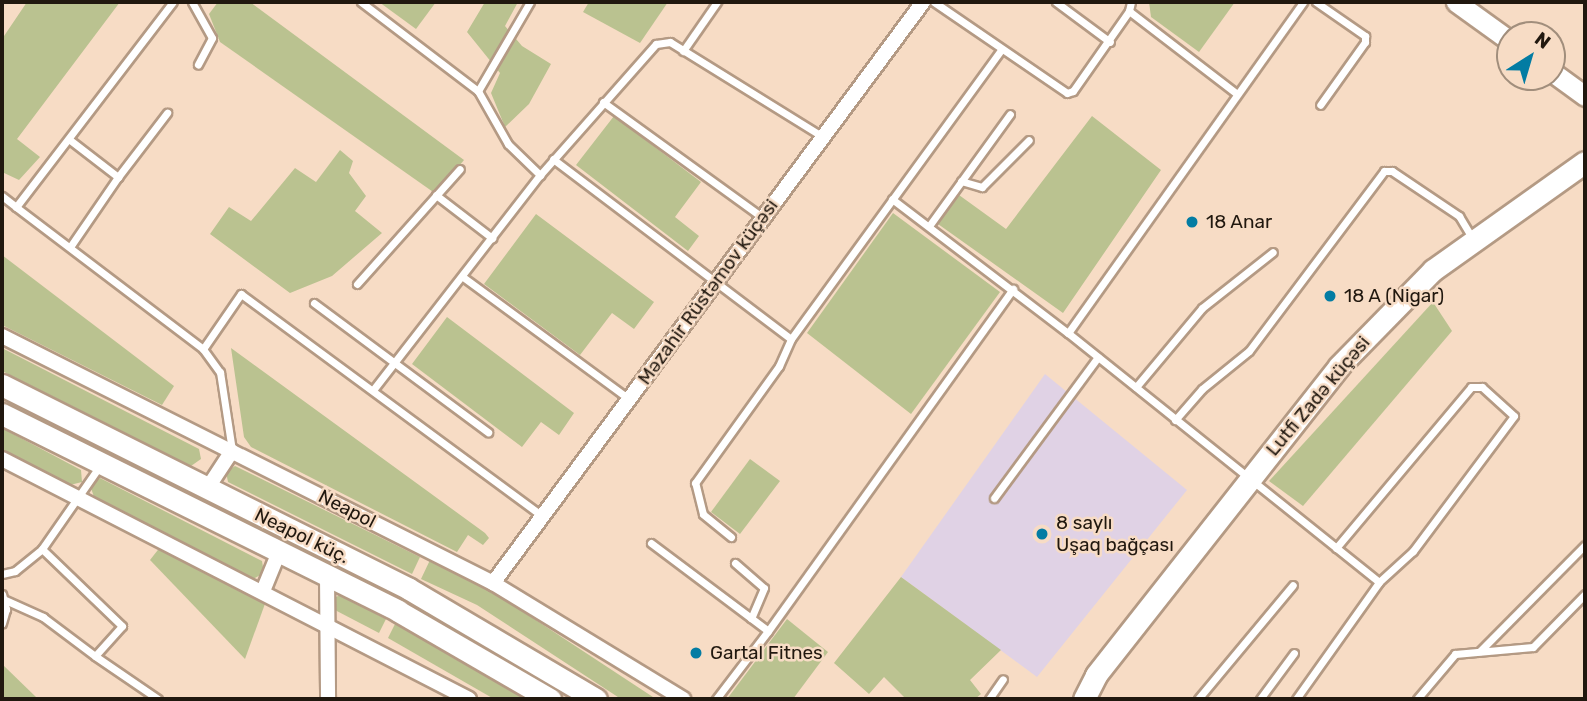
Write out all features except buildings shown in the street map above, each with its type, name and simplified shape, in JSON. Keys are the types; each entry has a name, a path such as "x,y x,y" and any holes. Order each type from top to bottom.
{"main road":[{"name":"Lutfi Zadə küçəsi","path":"1096,676 1339,366 1433,270 1472,239 1585,162"},
{"name":"Neapol küç.","path":"2,386 468,621 596,699"},
{"name":"Neapol küç.","path":"2,414 455,642 550,699"},
{"path":"1068,699 1096,676"},
{"path":"1084,699 1096,676"}],"street":[{"name":"Məzahir Rüstəmov küçəsi","path":"494,583 923,2"},
{"path":"1467,5 1496,29"},
{"path":"1566,82 1585,96"},
{"name":"Neapol","path":"2,336 494,583 683,699"},
{"path":"207,489 232,451"},
{"path":"2,458 469,699"},
{"path":"263,591 279,552"},
{"path":"327,576 331,697"}],"lane":[{"path":"16,207 173,2"},
{"path":"192,2 212,38 198,64"},
{"path":"361,2 478,91 508,144 540,175"},
{"path":"478,91 530,2"},
{"path":"683,51 718,2"},
{"path":"934,2 1000,51 1067,93 1110,42 1129,11 1131,2"},
{"path":"1056,2 1110,42"},
{"path":"1068,333 1303,2"},
{"path":"1316,2 1365,36 1365,42 1320,105"},
{"path":"1129,11 1236,93"},
{"path":"373,390 540,175 649,48 663,41 683,51 823,137"},
{"path":"731,537 703,514 695,483 779,366 791,339 1000,51"},
{"path":"603,102 763,218"},
{"path":"69,247 167,113"},
{"path":"929,226 1010,114"},
{"path":"69,140 118,177"},
{"path":"961,181 982,187 1029,140"},
{"path":"553,159 791,339"},
{"path":"357,284 460,169"},
{"path":"1175,420 1202,389 1250,352 1384,171 1392,171 1458,216 1472,239"},
{"path":"436,195 492,238"},
{"path":"2,196 203,349 220,372 232,451"},
{"path":"892,199 1013,289 1380,582"},
{"path":"1136,387 1202,308 1273,252"},
{"path":"463,277 629,399"},
{"path":"716,699 768,631 1013,289"},
{"path":"203,349 241,294 543,516"},
{"path":"314,303 396,361 488,432"},
{"path":"994,498 1098,357"},
{"path":"1296,699 1380,582 1413,551 1514,416 1482,387 1471,387 1336,548"},
{"path":"2,574 15,571 42,549 101,463"},
{"path":"652,543 768,631"},
{"path":"1479,651 1585,545"},
{"path":"42,549 122,626 95,656"},
{"path":"735,563 764,588 751,618"},
{"path":"1198,699 1293,585"},
{"path":"1417,699 1455,654 1533,647 1585,594"},
{"path":"2,623 3,596 43,617 158,699"},
{"path":"1260,699 1294,653"},
{"path":"989,699 1003,679"}],"shaded area":[{"name":"8 saylı Uşaq bağçası","path":"1045,374 1187,490 1037,677 901,577"}],"green space":[{"path":"27,2 120,2 17,139 40,157 19,180 2,172 2,39"},
{"path":"218,2 250,2 464,160 436,194 220,42 209,14"},
{"path":"379,2 436,2 416,29"},
{"path":"485,2 518,2 505,26 522,46 551,64 529,104 505,127 491,93 500,73 467,32"},
{"path":"589,2 668,2 640,43 583,12"},
{"path":"1149,2 1235,2 1199,52 1151,17"},
{"path":"614,116 701,182 675,217 699,236 688,251 576,165"},
{"path":"1092,116 1161,170 1063,313 938,224 959,195 1006,229"},
{"path":"340,150 353,161 349,173 366,196 355,211 382,233 332,276 290,293 210,234 229,207 251,221 295,168 316,182"},
{"path":"893,213 1000,292 911,414 807,333"},
{"path":"536,214 654,302 634,329 612,313 580,355 484,284"},
{"path":"2,255 174,386 162,405 2,325"},
{"path":"1433,302 1452,331 1303,506 1269,481"},
{"path":"447,317 574,413 559,435 541,422 522,447 412,364"},
{"path":"2,348 199,449 201,459 191,466 2,371"},
{"path":"231,348 489,538 483,545 468,535 457,552 251,447 244,437"},
{"path":"2,428 81,470 82,482 70,485 2,450"},
{"path":"750,459 780,481 740,534 711,512"},
{"path":"235,466 420,557 412,574 228,482 226,472"},
{"path":"100,478 262,561 264,573 253,579 94,497 90,485"},
{"path":"161,546 266,601 245,659 150,560"},
{"path":"430,560 487,588 656,699 621,699 477,605 421,579"},
{"path":"901,577 1001,650 970,680 981,694 975,699 906,699 884,677 869,694 834,663"},
{"path":"340,595 386,619 379,633 333,609 334,598"},
{"path":"787,619 828,652 793,699 727,699"},
{"path":"395,624 458,656 525,699 494,699 388,638"},
{"path":"2,664 37,698 2,699"}],"place":[{"name":"18 Anar","path":"1192,222"},
{"name":"18 A (Nigar)","path":"1330,296"},
{"name":"8 saylı Uşaq bağçası","path":"1042,534"},
{"name":"Gartal Fitnes","path":"696,653"}]}
